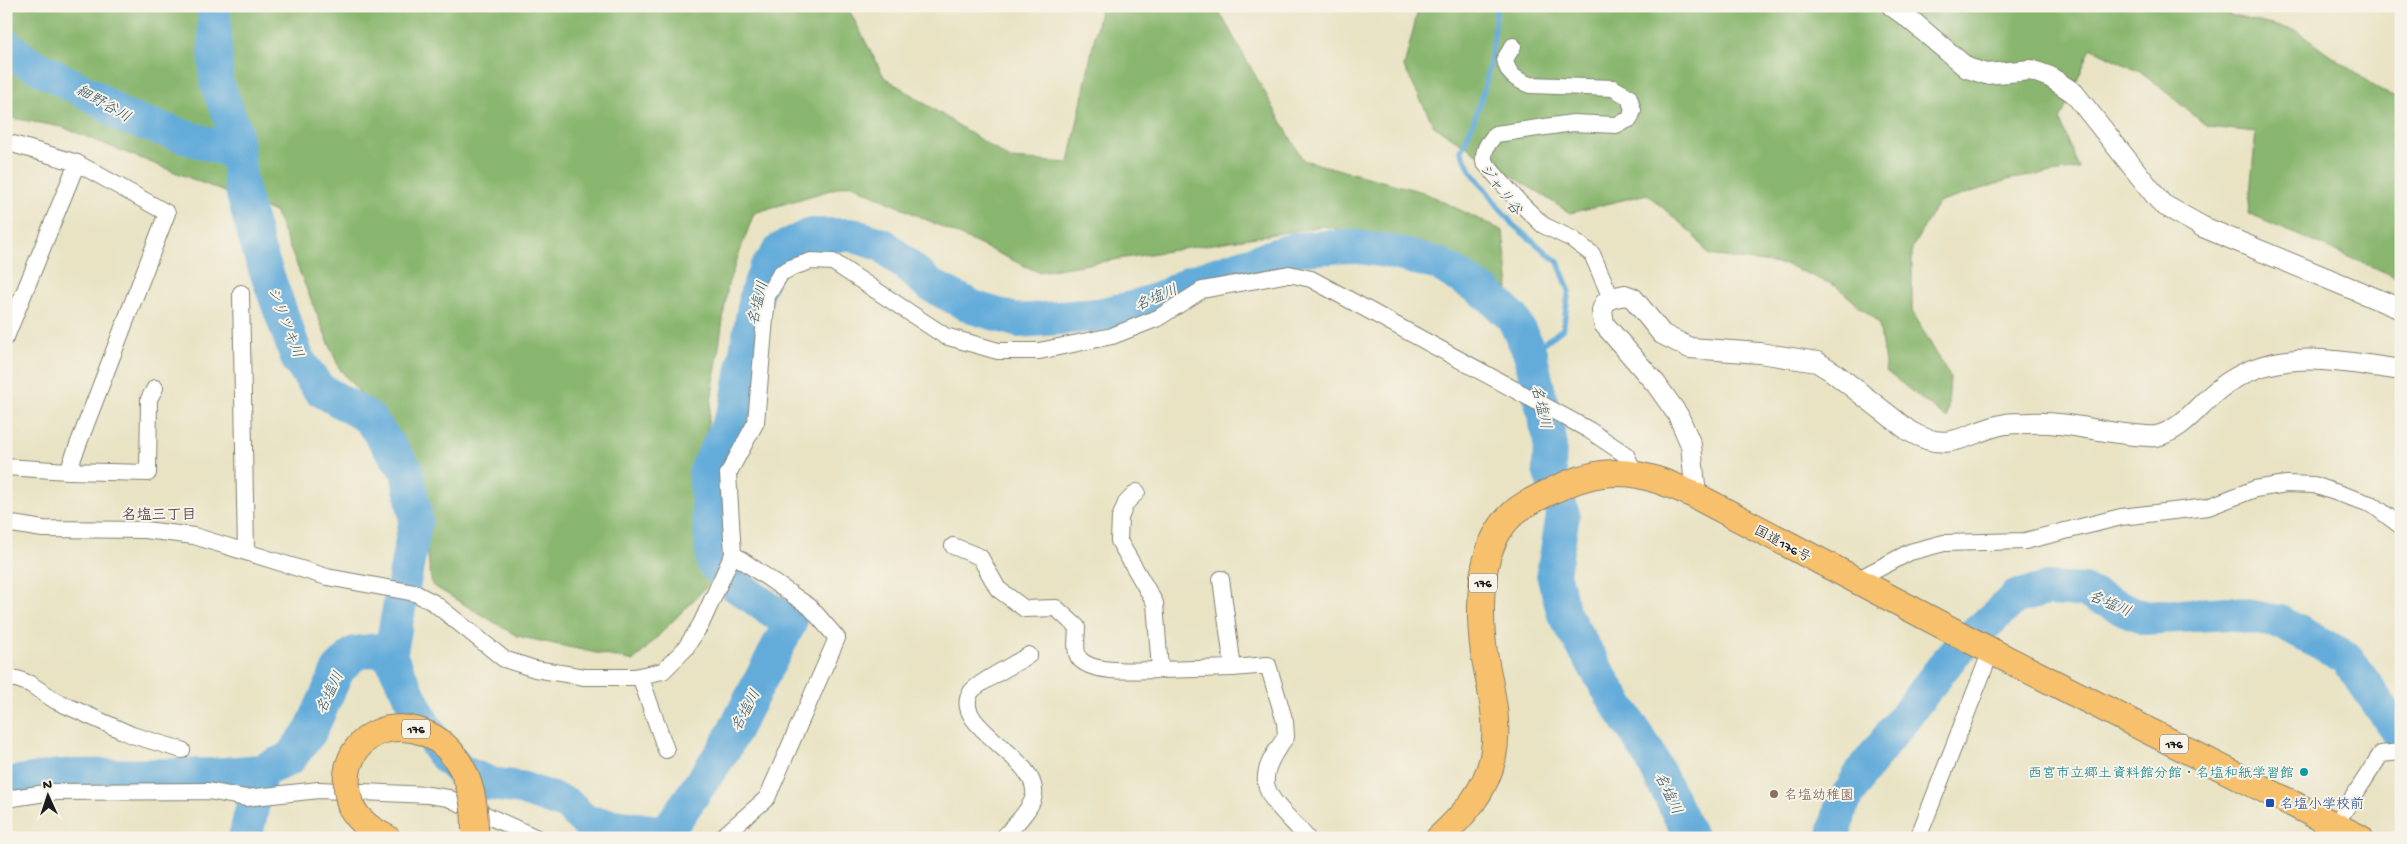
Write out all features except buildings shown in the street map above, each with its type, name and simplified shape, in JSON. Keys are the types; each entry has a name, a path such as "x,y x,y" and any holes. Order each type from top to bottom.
{"highway":[{"name":"国道176号","path":"1439,838 1462,815 1479,794 1492,758 1496,732 1496,715 1484,653 1479,610 1485,569 1493,540 1516,512 1573,481 1597,475 1635,473 1653,477 1696,496 1990,651 2360,838"},
{"name":"176","path":"387,838 367,826 357,817 351,807 346,776 354,755 370,737 385,730 405,727 427,734 438,740 458,761 473,797 475,834"}],"street":[{"path":"1892,6 1966,68 1986,74 2031,70 2050,77 2074,93 2162,204 2203,227 2401,309"},
{"path":"1513,46 1505,59 1507,70 1518,81 1530,85 1613,88 1629,97 1634,110 1630,119 1616,125 1574,122 1496,134 1486,145 1483,154 1484,162 1518,202 1543,225 1572,239 1592,254 1611,298"},
{"path":"6,142 77,163 167,213 68,471"},
{"path":"6,337 77,163"},
{"path":"6,523 43,528 145,530 194,536 326,577 415,593 434,603 504,659 535,669 585,676 640,676 663,671 686,649 701,624 733,554 728,474 756,422 767,296 781,273 793,266 811,261 833,262 945,336 998,351 1039,352 1112,336 1158,318 1202,290 1289,274 1311,279 1589,430 1626,455 1635,473"},
{"path":"242,293 246,551"},
{"path":"1696,496 1691,445 1678,414 1656,384 1604,324 1602,310 1605,303 1611,298 1625,295 1633,298 1662,334 1690,348 1799,358 1817,362 1833,372 1909,431 1919,437 1942,442 1958,441 2006,424 2048,422 2105,433 2156,436 2175,429 2219,389 2246,370 2287,359 2337,361 2401,370"},
{"path":"6,467 148,473 149,399 155,388"},
{"path":"1855,581 1910,552 1944,543 2025,541 2121,516 2208,507 2255,489 2286,484 2314,485 2373,504 2401,526"},
{"path":"1137,492 1126,503 1120,518 1119,541 1155,603 1160,670"},
{"path":"953,546 980,557 998,589 1024,609 1056,608 1077,627 1076,650 1080,659 1094,668 1160,670 1268,665 1285,722 1286,737 1271,756 1265,772 1265,784 1270,794 1307,838"},
{"path":"721,838 767,798 837,638 810,607 733,554"},
{"path":"1221,579 1233,668"},
{"path":"1918,838 1990,651"},
{"path":"1003,838 1025,813 1034,795 1030,777 1002,746 969,716 967,704 972,691 1029,655"},
{"path":"640,676 666,750"},
{"path":"6,679 17,679 30,684 56,701 132,735 182,750"},
{"path":"2334,825 2380,754 2401,752"},
{"path":"6,799 52,792 208,791 246,798 319,790 428,795 448,798 537,838"}],"green space":[{"path":"6,6 847,6 884,77 1010,159 1069,163 1101,6 1216,6 1303,160 1423,192 1503,231 1509,289 1420,248 1324,226 1038,272 850,184 754,213 728,284 700,479 711,582 634,661 517,636 432,585 413,457 339,368 275,212 62,127 6,117"},
{"path":"1419,6 2209,6 2213,11 2297,31 2381,91 2401,99 2401,279 2248,214 2256,132 2208,127 2144,74 2091,48 2060,120 2079,169 2011,179 1938,203 1912,248 1912,311 1950,377 1947,419 1886,371 1879,323 1836,286 1787,265 1709,255 1694,235 1647,194 1570,213 1434,126 1404,67"}],"waterway":[{"name":"シリツキ川","path":"214,6 216,81 235,131 241,186 258,249 298,360 319,389 369,418 407,471 416,519 390,656"},
{"name":"ジャリ谷","path":"1496,6 1493,44 1486,80 1476,116 1461,151 1471,171 1513,225 1558,262 1569,290 1563,329 1530,353"},
{"name":"細野谷川","path":"6,45 24,60 93,96 124,117 237,153"},
{"name":"名塩川","path":"6,784 59,776 212,775 261,771 289,759 310,732 338,670 355,653 377,650 390,656 421,719 441,752 462,772 491,784 521,788 567,804 586,822 666,833 725,748 790,623 735,585 713,562 705,473 736,408 757,291 765,271 781,249 810,235 852,235 883,245 930,285 975,308 1019,321 1098,315 1132,308 1162,298 1191,282 1295,249 1351,246 1386,251 1439,264 1488,294 1513,318 1530,353 1550,441 1549,469 1563,515 1553,574 1564,614 1609,691 1648,752 1691,838"},
{"name":"名塩川","path":"1833,838 1841,807 1861,773 1954,653 2016,597 2047,589 2084,591 2145,618 2229,613 2280,622 2347,658 2401,736"},
{"path":"245,838 261,771"}],"place":[{"name":"西宮市立郷土資料館分館・名塩和紙学習館","path":"2304,772"},
{"name":"名塩幼稚園","path":"1774,794"},
{"name":"名塩小学校前","path":"2270,803"}],"district":[{"name":"名塩三丁目","path":"159,514"}]}
